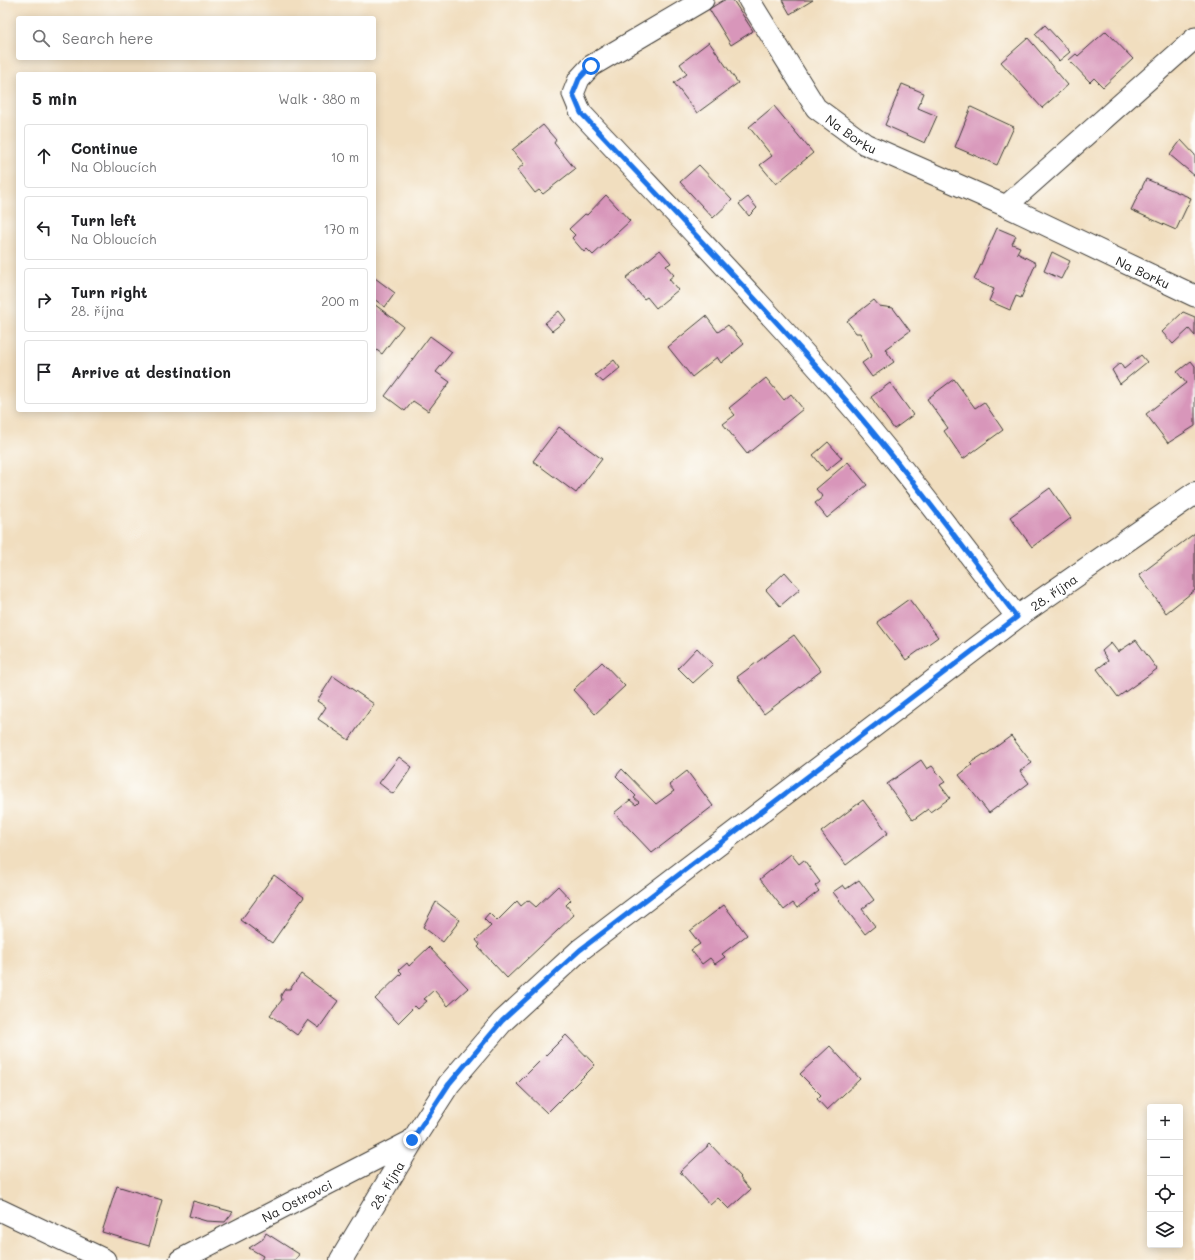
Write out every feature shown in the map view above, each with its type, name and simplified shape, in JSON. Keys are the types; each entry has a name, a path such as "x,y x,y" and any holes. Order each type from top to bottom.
{"main road":[{"name":"28. října","path":"341,1260 412,1140 449,1084 502,1021 580,950 1017,617 1195,493"}],"street":[{"path":"703,0 591,66 579,79 573,94 581,113 838,391 892,456 1017,617"},
{"name":"Na Borku","path":"749,0 816,108 865,144 1006,206 1195,296"},
{"path":"1006,206 1195,38"},
{"name":"Na Ostrovci","path":"180,1260 412,1140"},
{"path":"0,1210 105,1260"}],"building":[{"path":"724,0 733,0 753,31 731,45 709,9"},
{"path":"782,0 813,0 790,14"},
{"path":"1045,25 1070,52 1059,61 1035,34"},
{"path":"1106,31 1133,59 1103,87 1094,78 1090,82 1069,60 1076,54 1078,56"},
{"path":"1028,38 1068,85 1042,108 1001,62"},
{"path":"709,42 738,83 697,113 674,83 687,74 680,64"},
{"path":"902,84 924,93 918,108 937,116 925,143 885,125"},
{"path":"774,106 813,153 776,184 760,165 772,156 749,127"},
{"path":"971,107 1014,127 997,165 955,147"},
{"path":"543,125 556,140 554,143 575,169 543,194 539,190 535,193 517,170 524,164 512,150"},
{"path":"1181,140 1195,155 1195,176 1170,155"},
{"path":"699,165 732,200 713,218 680,182"},
{"path":"1146,179 1191,198 1176,230 1131,210"},
{"path":"606,195 630,221 593,255 587,249 584,252 572,238 575,235 569,229 585,214 587,215"},
{"path":"748,197 757,208 749,216 739,204"},
{"path":"997,228 1016,236 1012,244 1020,247 1017,253 1036,263 1021,298 1016,296 1010,310 989,301 994,289 974,280"},
{"path":"660,250 671,263 666,266 674,275 669,279 678,290 656,308 647,297 644,299 626,278"},
{"path":"1052,252 1070,261 1061,279 1044,271"},
{"path":"376,279 395,293 385,307 376,300"},
{"path":"874,300 879,306 893,308 910,331 885,349 894,362 872,377 862,363 872,356 860,333 856,333 847,321"},
{"path":"376,306 403,326 382,354 376,350"},
{"path":"559,311 566,320 552,331 545,323"},
{"path":"1183,312 1195,317 1195,336 1189,329 1173,344 1162,332"},
{"path":"706,316 718,332 728,325 744,344 721,363 717,357 692,377 668,347"},
{"path":"430,336 452,352 436,372 450,382 428,411 413,401 405,411 385,396"},
{"path":"1141,355 1147,362 1120,384 1112,370 1120,363 1124,369"},
{"path":"614,360 620,368 603,382 595,375"},
{"path":"1191,361 1195,366 1195,426 1168,443 1146,414 1186,383 1177,372"},
{"path":"766,378 784,400 791,394 803,409 747,454 723,424 735,415 729,408"},
{"path":"954,379 975,408 984,402 1003,430 963,459 944,431 948,428 927,399"},
{"path":"890,383 913,415 894,429 871,397"},
{"path":"559,427 602,459 576,493 533,461"},
{"path":"828,442 842,458 826,471 813,455"},
{"path":"848,462 867,485 827,518 815,503 823,497 816,489"},
{"path":"1050,488 1071,518 1032,547 1010,517"},
{"path":"1195,533 1195,590 1166,613 1139,575"},
{"path":"785,572 800,589 780,606 766,590"},
{"path":"909,599 938,637 906,660 877,622"},
{"path":"794,635 821,671 764,714 737,677"},
{"path":"1136,640 1157,669 1118,697 1097,669 1108,661 1102,651 1111,643 1118,652"},
{"path":"697,648 713,665 693,683 678,668"},
{"path":"602,662 625,686 595,714 573,690"},
{"path":"333,676 374,704 349,740 318,719 326,707 317,701"},
{"path":"1011,736 1032,763 1020,771 1029,783 989,813 959,775 972,765 970,763 984,754 985,755"},
{"path":"399,757 412,767 393,794 379,783"},
{"path":"921,760 927,769 932,766 945,782 940,785 950,798 930,812 928,809 913,820 887,784"},
{"path":"622,769 656,804 674,791 669,785 687,771 713,806 652,853 614,813 630,800 636,805 639,802 634,798 636,796 616,776"},
{"path":"863,800 888,833 846,865 821,832"},
{"path":"791,854 799,864 804,860 820,882 815,886 819,891 797,908 793,903 784,910 760,879"},
{"path":"274,875 304,897 272,943 241,920"},
{"path":"859,880 874,900 862,909 875,926 865,934 833,892 843,885 846,889"},
{"path":"558,886 571,900 566,905 574,915 507,978 478,947 480,945 476,940 491,926 484,919 489,913 497,921 517,901 521,906 528,900 536,907"},
{"path":"436,902 460,920 443,942 423,927"},
{"path":"724,905 747,935 722,954 725,957 715,964 710,958 702,964 691,950 700,944 690,931"},
{"path":"429,947 468,988 448,1006 434,990 424,999 427,1001 418,1009 415,1006 398,1023 375,999 402,973 399,970 407,963 409,966"},
{"path":"301,974 338,1001 319,1028 308,1020 297,1035 270,1015 282,1000 281,995 285,989 290,989"},
{"path":"566,1035 595,1065 547,1113 517,1084"},
{"path":"830,1046 860,1079 827,1110 817,1099 821,1095 800,1074"},
{"path":"710,1144 741,1177 740,1178 750,1190 729,1209 718,1198 710,1205 680,1172"},
{"path":"117,1186 162,1200 149,1246 102,1232"},
{"path":"193,1201 233,1212 225,1222 206,1221 189,1216"},
{"path":"266,1233 299,1254 296,1260 261,1260 263,1256 249,1248 263,1239"}],"route":[{"path":"412,1140 449,1084 502,1021 580,950 1017,617 892,456 838,391 581,113 573,94 579,79 591,66"}]}
